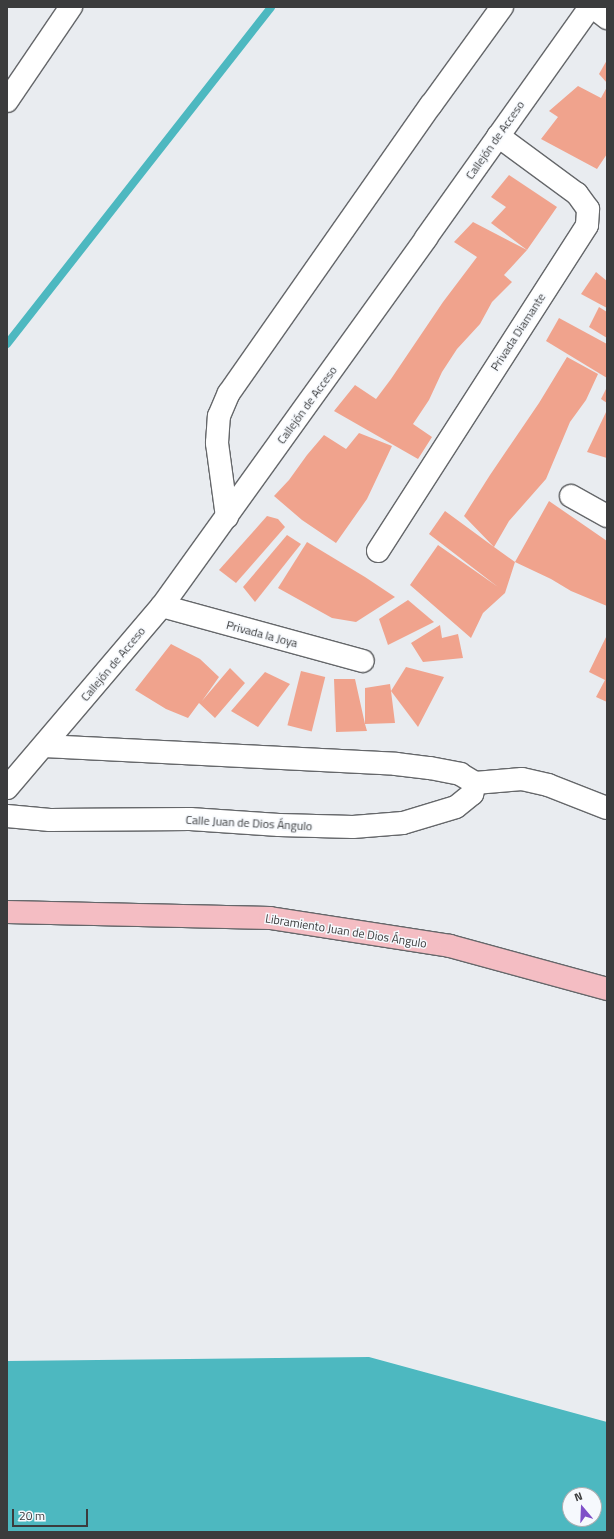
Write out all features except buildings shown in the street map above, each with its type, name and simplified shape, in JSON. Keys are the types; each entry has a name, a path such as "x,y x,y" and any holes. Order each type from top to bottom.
{"highway":[{"name":"Libramiento Juan de Dios Ángulo","path":"7,912 270,918 450,946 607,989"}],"street":[{"path":"7,101 71,7"},
{"path":"226,517 217,443 219,416 229,394 431,105 502,7"},
{"path":"591,7 607,18"},
{"name":"Callejón de Acceso","path":"7,788 162,606 591,7"},
{"name":"Privada Diamante","path":"378,551 587,225 588,209 577,194 498,136"},
{"path":"571,496 607,516"},
{"name":"Privada la Joya","path":"162,606 363,661"},
{"path":"44,746 396,764 430,768 460,774 475,783 522,778 548,785 607,808"},
{"name":"Calle Juan de Dios Ángulo","path":"7,816 50,820 190,819 279,825 353,827 403,823 456,807 472,794 475,783"}],"water":[{"path":"369,1357 607,1422 607,1532 7,1532 7,1361"}],"waterway":[{"path":"7,344 271,7"}]}
